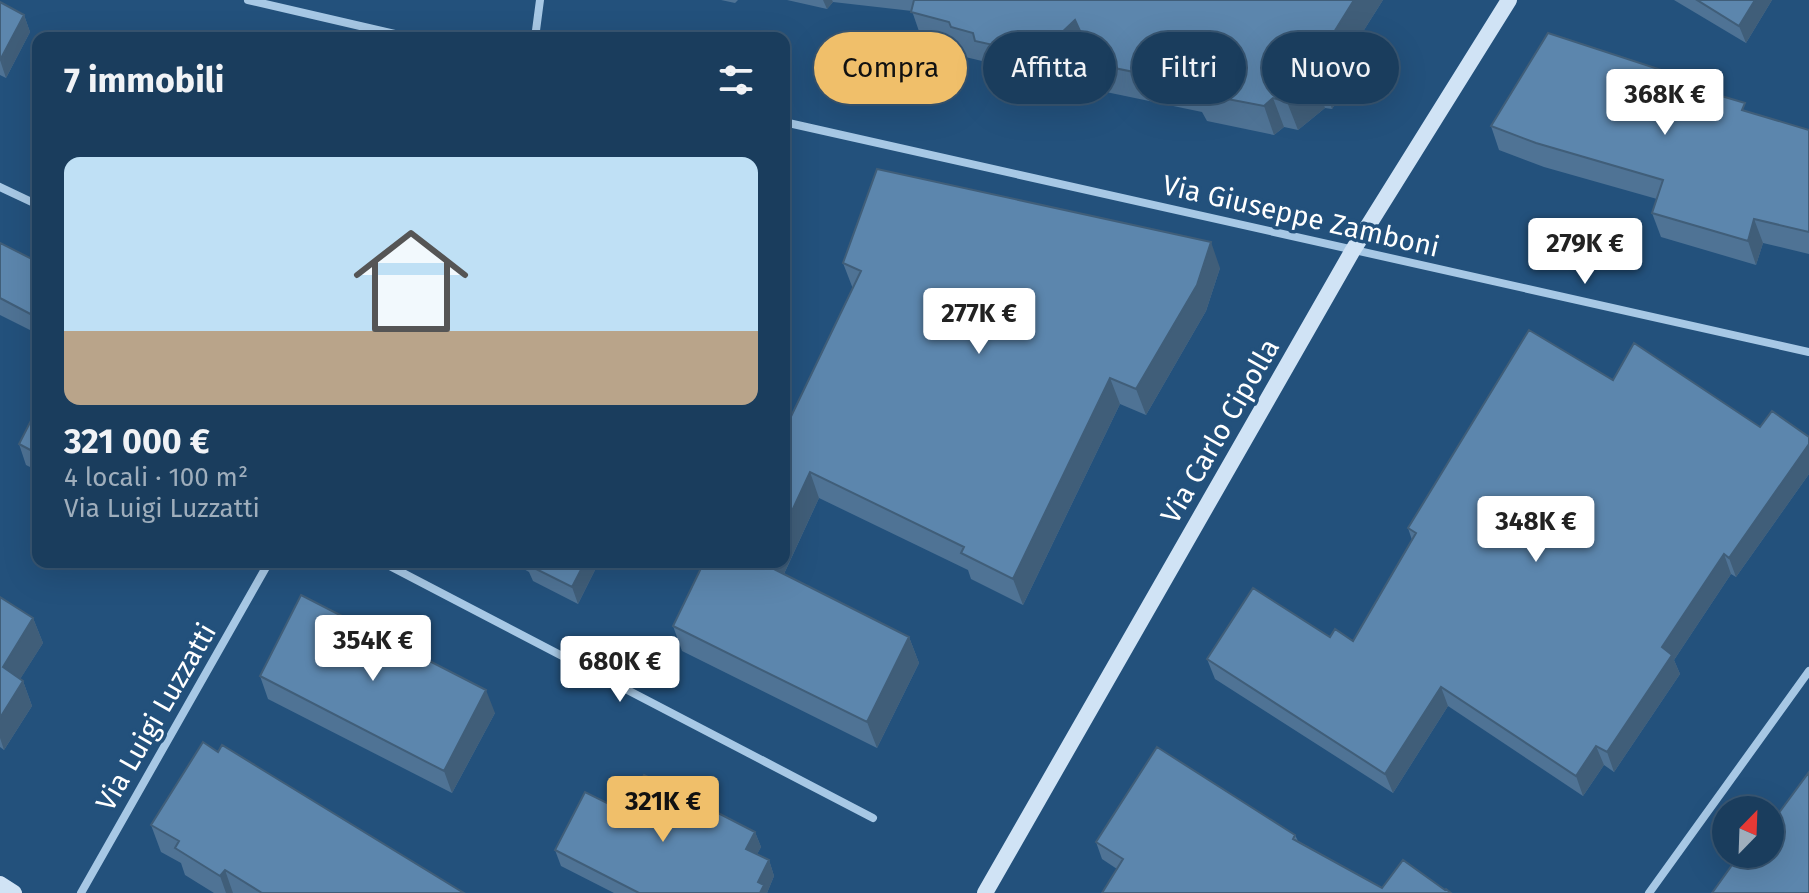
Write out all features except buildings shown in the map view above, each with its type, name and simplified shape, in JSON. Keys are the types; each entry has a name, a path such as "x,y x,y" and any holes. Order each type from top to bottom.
{"street":[{"path":"248,0 386,32"},
{"path":"536,32 540,0"},
{"name":"Via Carlo Cipolla","path":"985,893 1353,250 1509,0"},
{"name":"Via Giuseppe Zamboni","path":"790,123 1809,352"},
{"path":"0,187 32,202"},
{"name":"Via Luigi Luzzatti","path":"81,893 266,568"},
{"path":"394,568 873,818"},
{"path":"1649,893 1809,671"},
{"path":"0,884 14,893"}]}
